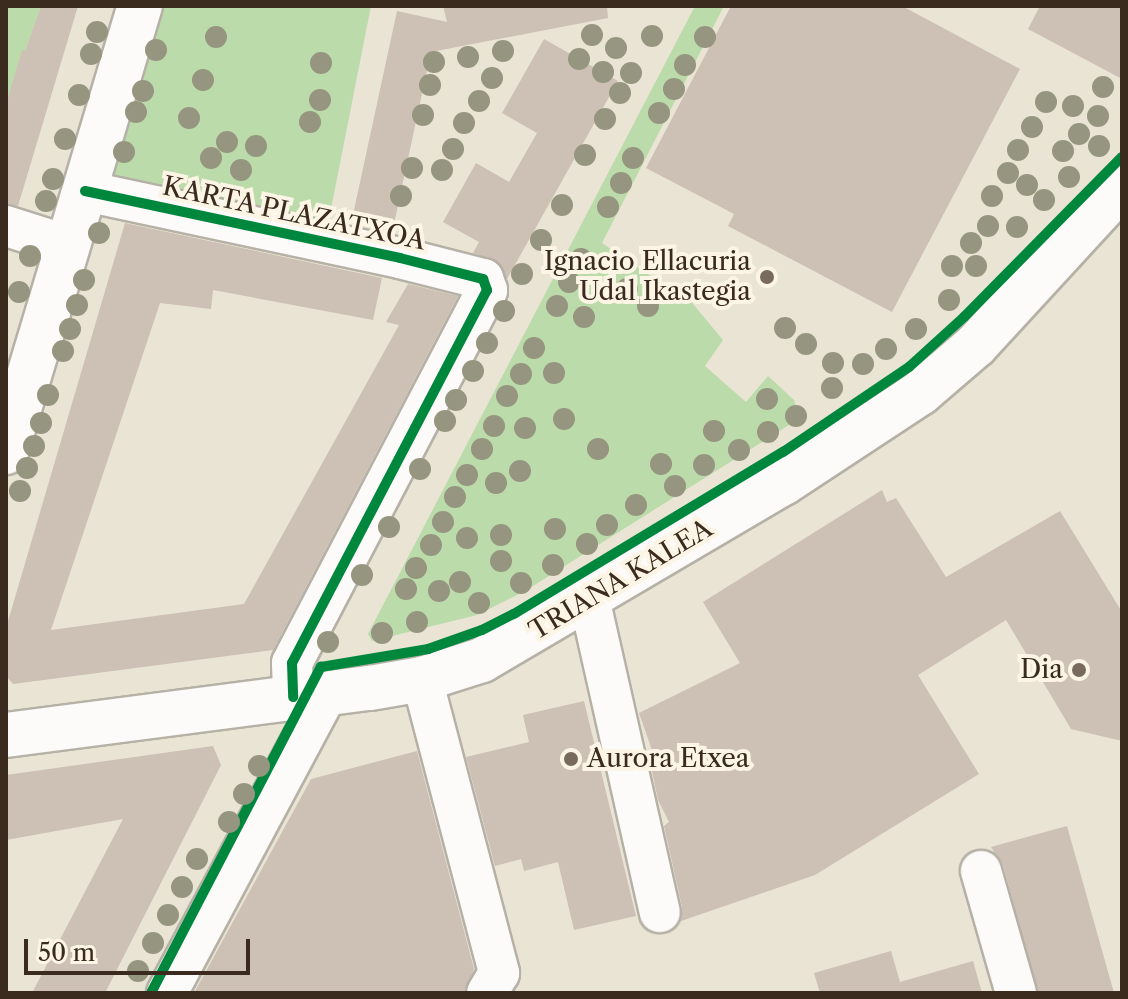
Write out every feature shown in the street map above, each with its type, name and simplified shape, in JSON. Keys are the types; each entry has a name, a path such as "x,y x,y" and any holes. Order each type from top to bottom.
{"main road":[{"path":"6,452 140,6"},
{"name":"TRIANA KALEA","path":"6,735 422,679 482,660 872,439 920,393 982,351 1122,186"}],"street":[{"name":"KARTA PLAZATXOA","path":"85,191 483,279 487,290 292,663 310,695"},
{"path":"6,226 66,245"},
{"path":"589,598 660,912"},
{"path":"422,679 499,973 487,993"},
{"path":"167,993 310,695"},
{"path":"981,871 1016,993"}],"green space":[{"path":"6,6 41,6 6,105"},
{"path":"159,6 371,6 328,224 107,179"},
{"path":"695,6 724,6 602,243 676,293 685,287 693,304 723,340 705,366 746,402 768,376 794,400 800,418 525,591 477,615 372,641 368,634"}],"building":[{"path":"41,6 78,6 18,206 6,204 6,105 22,50 25,51"},
{"path":"443,6 607,6 608,18 431,52 392,233 351,224 397,11 447,22"},
{"path":"731,6 902,6 1020,69 892,312 728,226 734,214 646,168"},
{"path":"1040,6 1122,6 1122,79 1028,29"},
{"path":"544,39 618,81 507,279 498,262 473,253 479,242 443,222 476,163 509,182 537,133 502,113"},
{"path":"125,223 382,278 373,320 213,290 211,309 160,303 51,630 244,604 399,325 386,322 408,284 458,296 273,650 13,684 6,676 6,628"},
{"path":"882,490 887,502 896,498 946,577 1060,511 1122,612 1122,741 1071,729 1006,620 918,675 979,774 815,875 681,921 682,907 664,826 669,822 658,800 649,757 653,753 639,713 740,663 703,602"},
{"path":"584,701 636,916 574,930 558,862 524,871 521,859 495,866 466,757 529,742 523,715"},
{"path":"213,746 221,765 105,993 32,993 123,819 6,840 6,775"},
{"path":"417,751 474,969 464,993 194,993 311,779"},
{"path":"1067,826 1114,993 1038,993 1003,865 991,847"},
{"path":"891,951 900,982 973,961 982,993 820,993 814,973"}],"cycle path":[{"path":"151,993 321,667 428,649 482,630 514,614 783,452 909,367 964,317 1122,157"},
{"path":"85,191 400,258 483,279 487,290 292,663 293,697"}],"place":[{"name":"Ignacio Ellacuria Udal Ikastegia","path":"767,277"},
{"name":"Dia","path":"1079,670"},
{"name":"Aurora Etxea","path":"571,759"}]}
